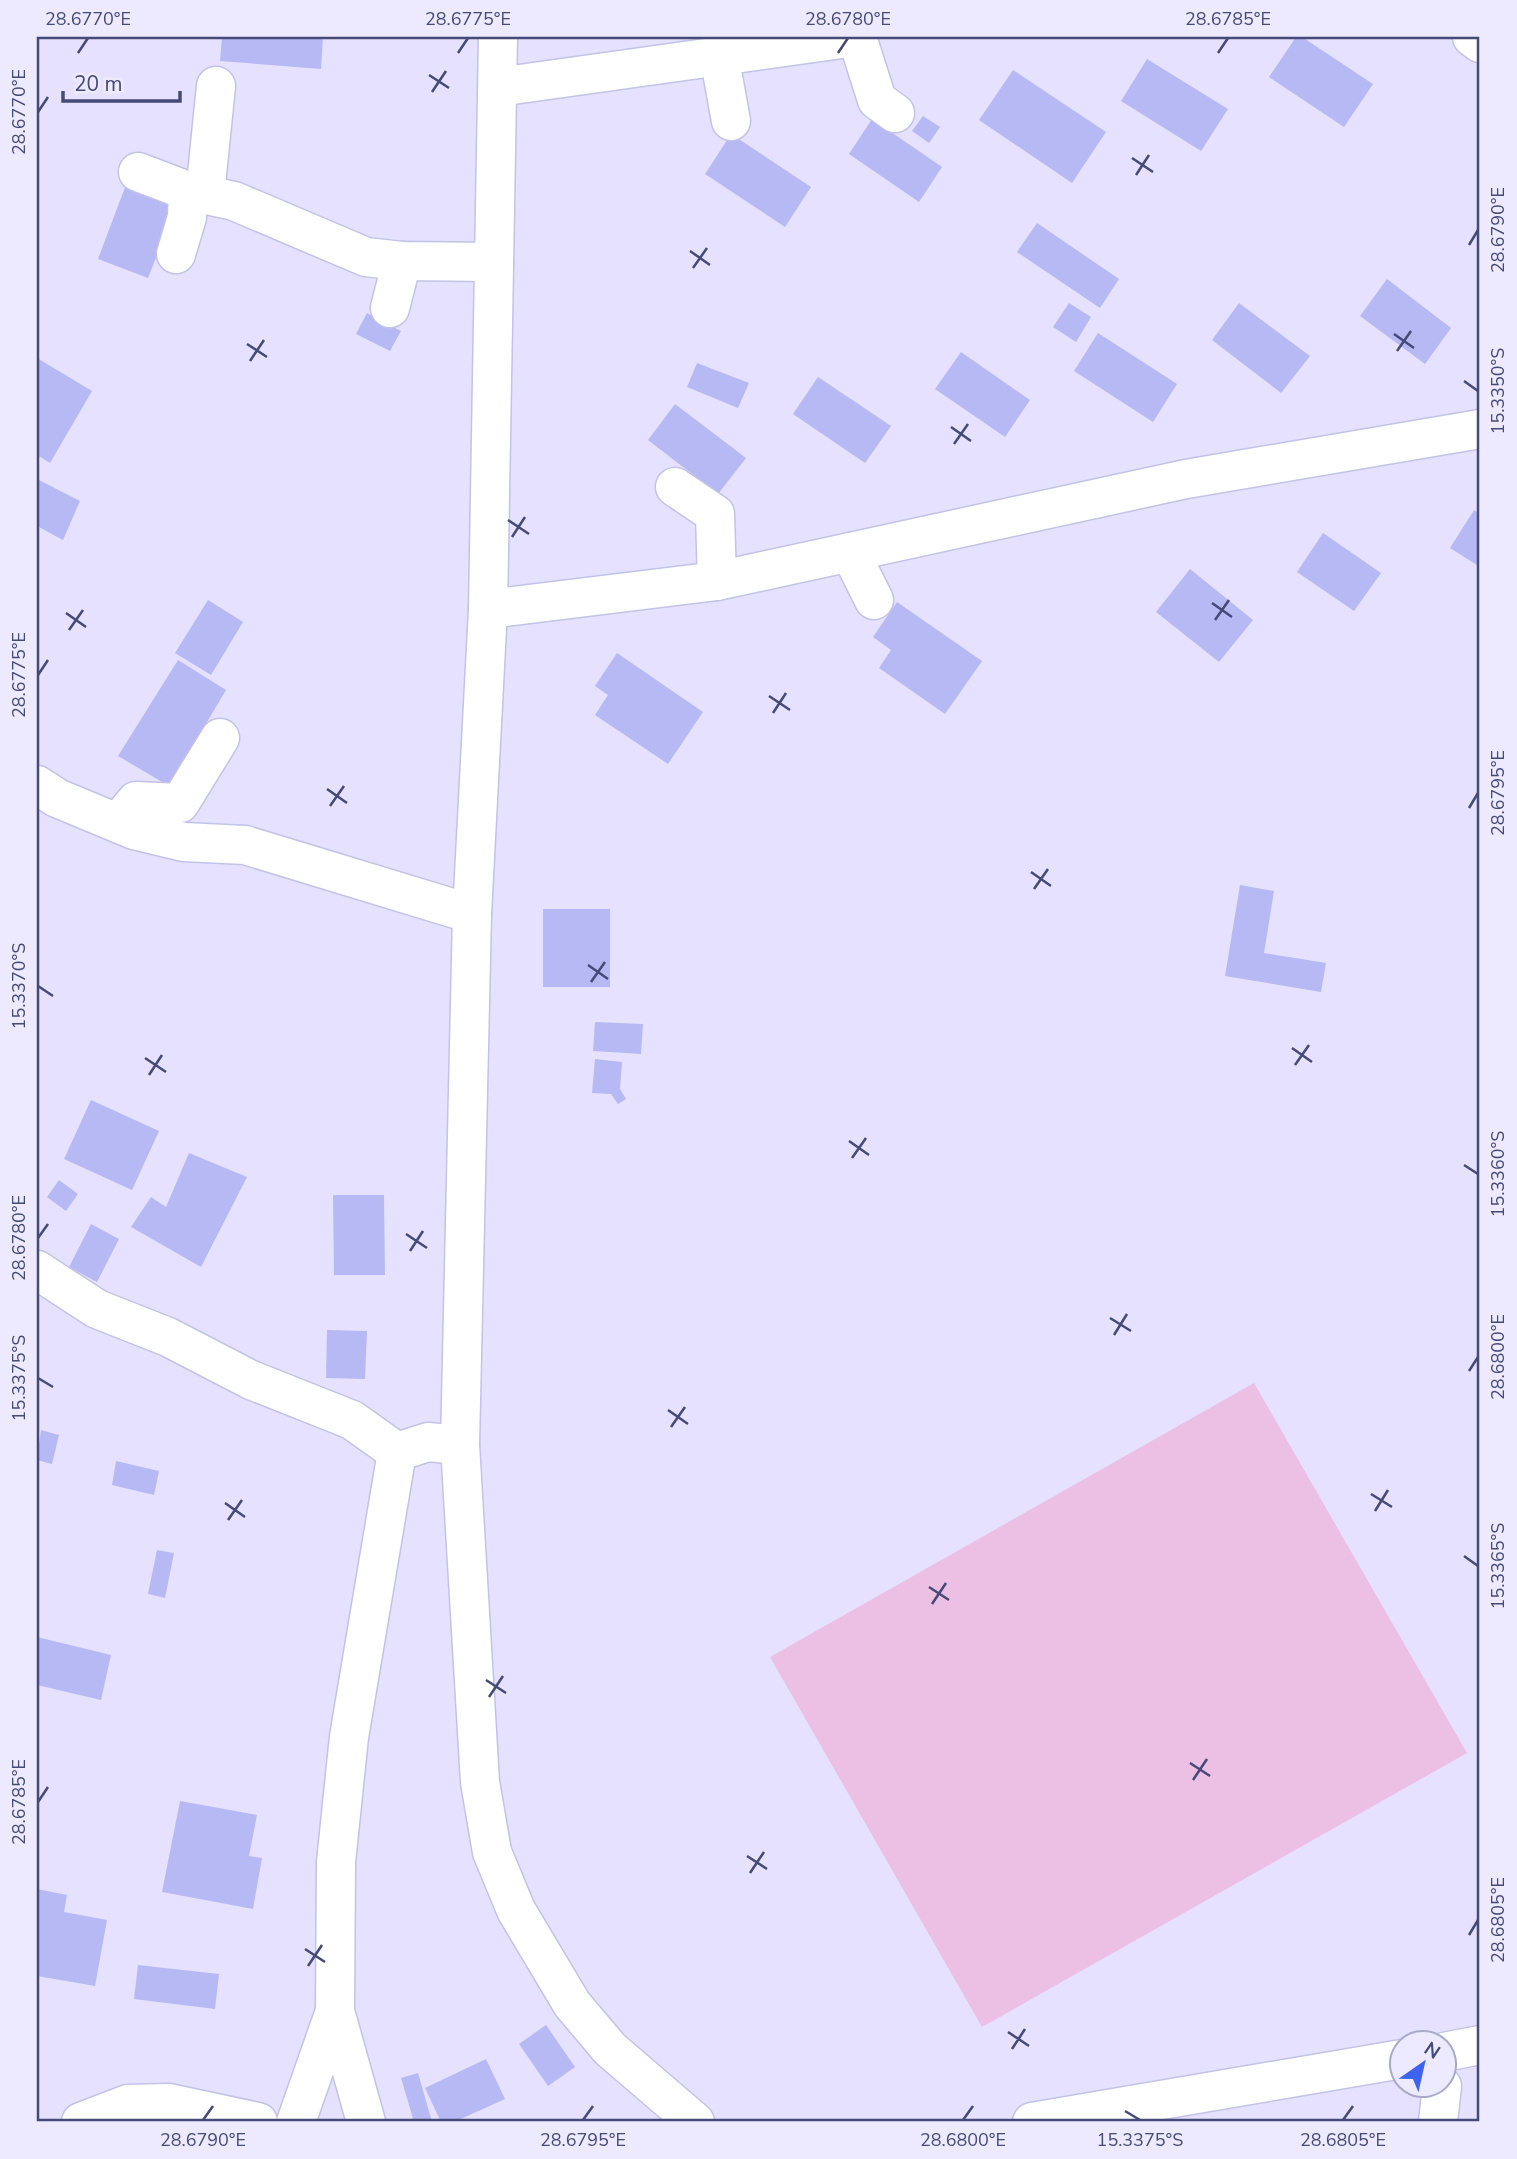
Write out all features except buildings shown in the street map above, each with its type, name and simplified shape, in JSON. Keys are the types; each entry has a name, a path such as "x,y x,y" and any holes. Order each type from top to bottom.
{"street":[{"path":"498,37 488,609 472,914 460,1445 480,1782 492,1852 516,1910 572,2004 610,2049 695,2122"},
{"path":"1472,37 1480,43"},
{"path":"498,87 841,38 877,100 895,113"},
{"path":"719,55 732,121"},
{"path":"176,254 196,193 216,86"},
{"path":"138,172 196,193 234,201 366,257 401,261 494,262"},
{"path":"390,308 401,261"},
{"path":"488,609 717,581 1186,479 1480,429"},
{"path":"675,486 716,514 717,581"},
{"path":"850,552 874,600"},
{"path":"118,823 136,801 180,803 220,738"},
{"path":"37,785 57,798 118,823 184,842 245,845 472,914"},
{"path":"37,1270 97,1309 168,1337 251,1380 352,1420 397,1452"},
{"path":"397,1452 428,1442 460,1445"},
{"path":"366,2122 335,2011 336,1862 349,1737 397,1452"},
{"path":"296,2122 335,2011"},
{"path":"1032,2122 1388,2061"},
{"path":"1438,2122 1443,2100"},
{"path":"82,2122 128,2104 169,2103 258,2122"}],"shaded area":[{"path":"1254,1383 1467,1753 982,2027 770,1657"}]}
